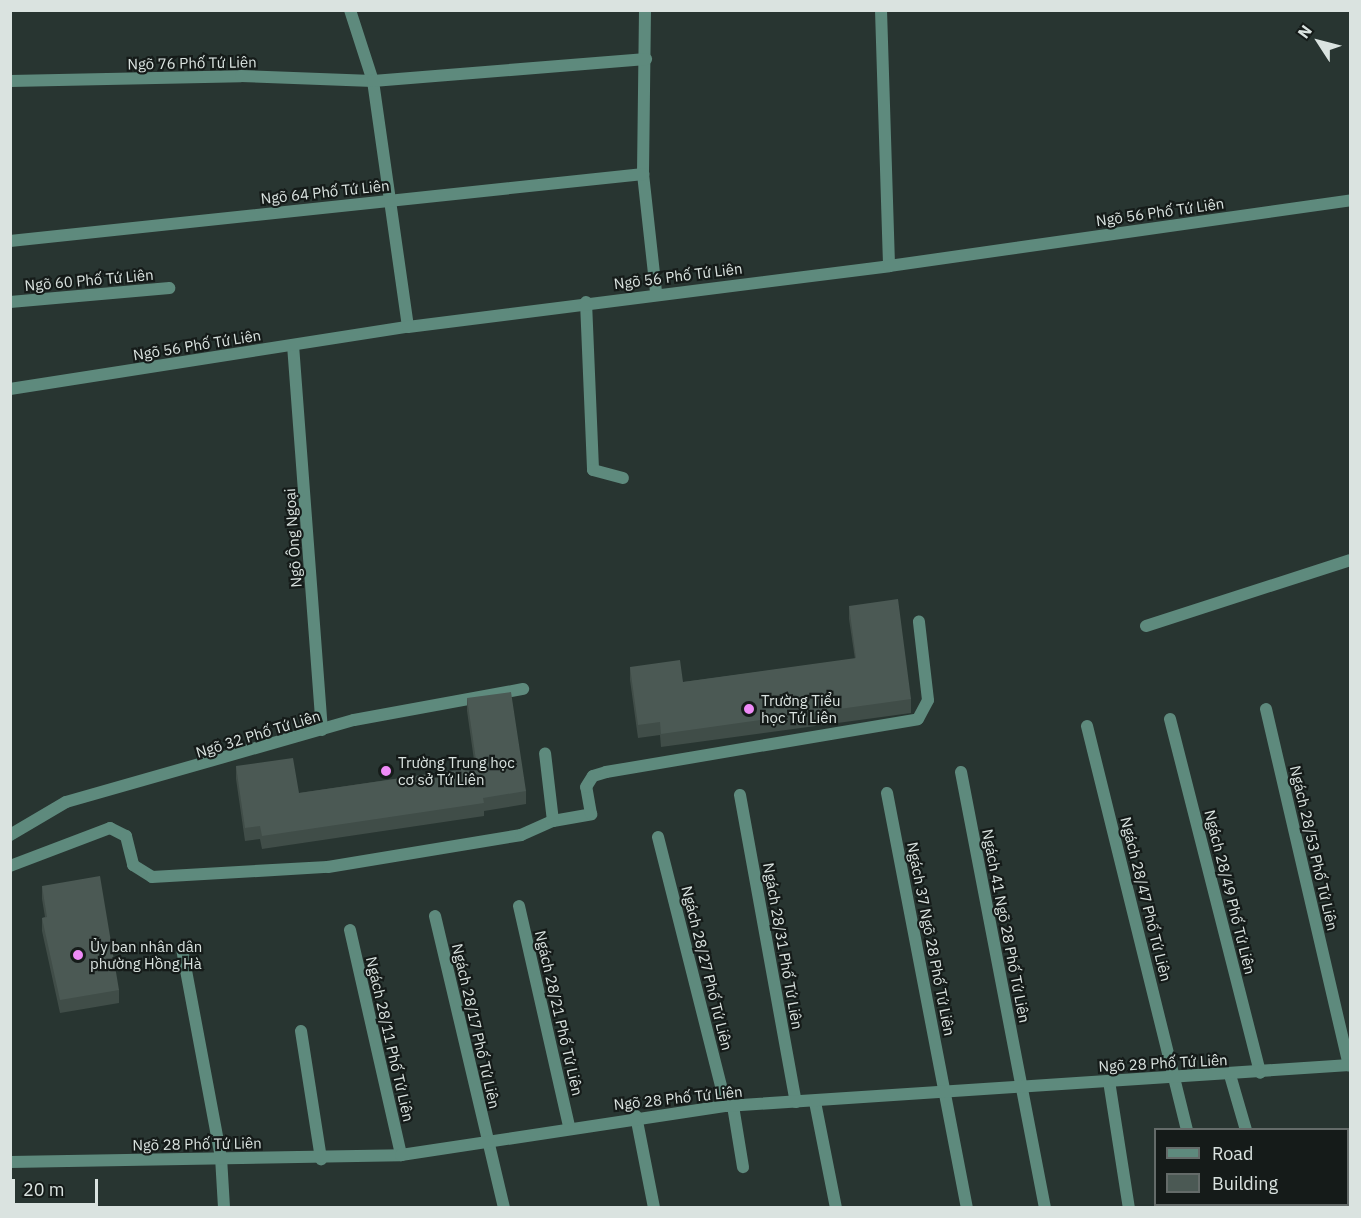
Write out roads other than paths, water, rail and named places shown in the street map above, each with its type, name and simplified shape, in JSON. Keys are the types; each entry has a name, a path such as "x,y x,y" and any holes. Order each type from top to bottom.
{"street":[{"path":"350,10 373,81 393,200 408,327"},
{"path":"645,10 643,174 656,292"},
{"path":"881,10 889,266"},
{"name":"Ngõ 76 Phố Tứ Liên","path":"10,81 241,76 373,81 646,59"},
{"name":"Ngõ 64 Phố Tứ Liên","path":"10,241 643,174"},
{"name":"Ngõ 56 Phố Tứ Liên","path":"10,389 585,302 889,266 1350,200"},
{"name":"Ngõ 60 Phố Tứ Liên","path":"10,302 169,288"},
{"path":"585,302 593,470 623,478"},
{"name":"Ngõ Ông Ngoại","path":"293,345 322,730"},
{"path":"1146,626 1350,560"},
{"path":"10,866 110,828 126,836 139,872 202,878 328,867 521,835 553,821 591,814 586,787 593,776 606,772 918,719 928,700 919,622"},
{"name":"Ngõ 32 Phố Tứ Liên","path":"10,835 66,802 322,730 523,689"},
{"name":"Ngách 28/53 Phố Tứ Liên","path":"1266,709 1349,1065"},
{"name":"Ngách 28/49 Phố Tứ Liên","path":"1170,719 1260,1073"},
{"name":"Ngách 28/47 Phố Tứ Liên","path":"1087,726 1187,1128"},
{"path":"545,753 553,821"},
{"name":"Ngách 41 Ngõ 28 Phố Tứ Liên","path":"960,772 1045,1208"},
{"name":"Ngách 37 Ngõ 28 Phố Tứ Liên","path":"887,794 968,1208"},
{"name":"Ngách 28/31 Phố Tứ Liên","path":"740,795 796,1102"},
{"name":"Ngách 28/27 Phố Tứ Liên","path":"658,837 730,1106 743,1167"},
{"name":"Ngách 28/21 Phố Tứ Liên","path":"519,906 569,1126"},
{"name":"Ngách 28/17 Phố Tứ Liên","path":"435,916 504,1208"},
{"name":"Ngách 28/11 Phố Tứ Liên","path":"350,930 401,1155"},
{"path":"182,949 221,1157 224,1208"},
{"path":"301,1031 321,1159"},
{"name":"Ngõ 28 Phố Tứ Liên","path":"10,1162 221,1157 321,1159 401,1155 489,1143 569,1126 636,1116 730,1106 815,1102 1021,1085 1176,1079 1349,1065"},
{"path":"1230,1075 1245,1128"},
{"path":"1109,1081 1129,1208"},
{"path":"815,1102 836,1208"},
{"path":"636,1116 654,1208"}],"place":[{"name":"Trường Tiểu học Tứ Liên","path":"749,709"},
{"name":"Trường Trung học cơ sở Tứ Liên","path":"386,771"},
{"name":"Ủy ban nhân dân phường Hồng Hà","path":"78,955"}]}
